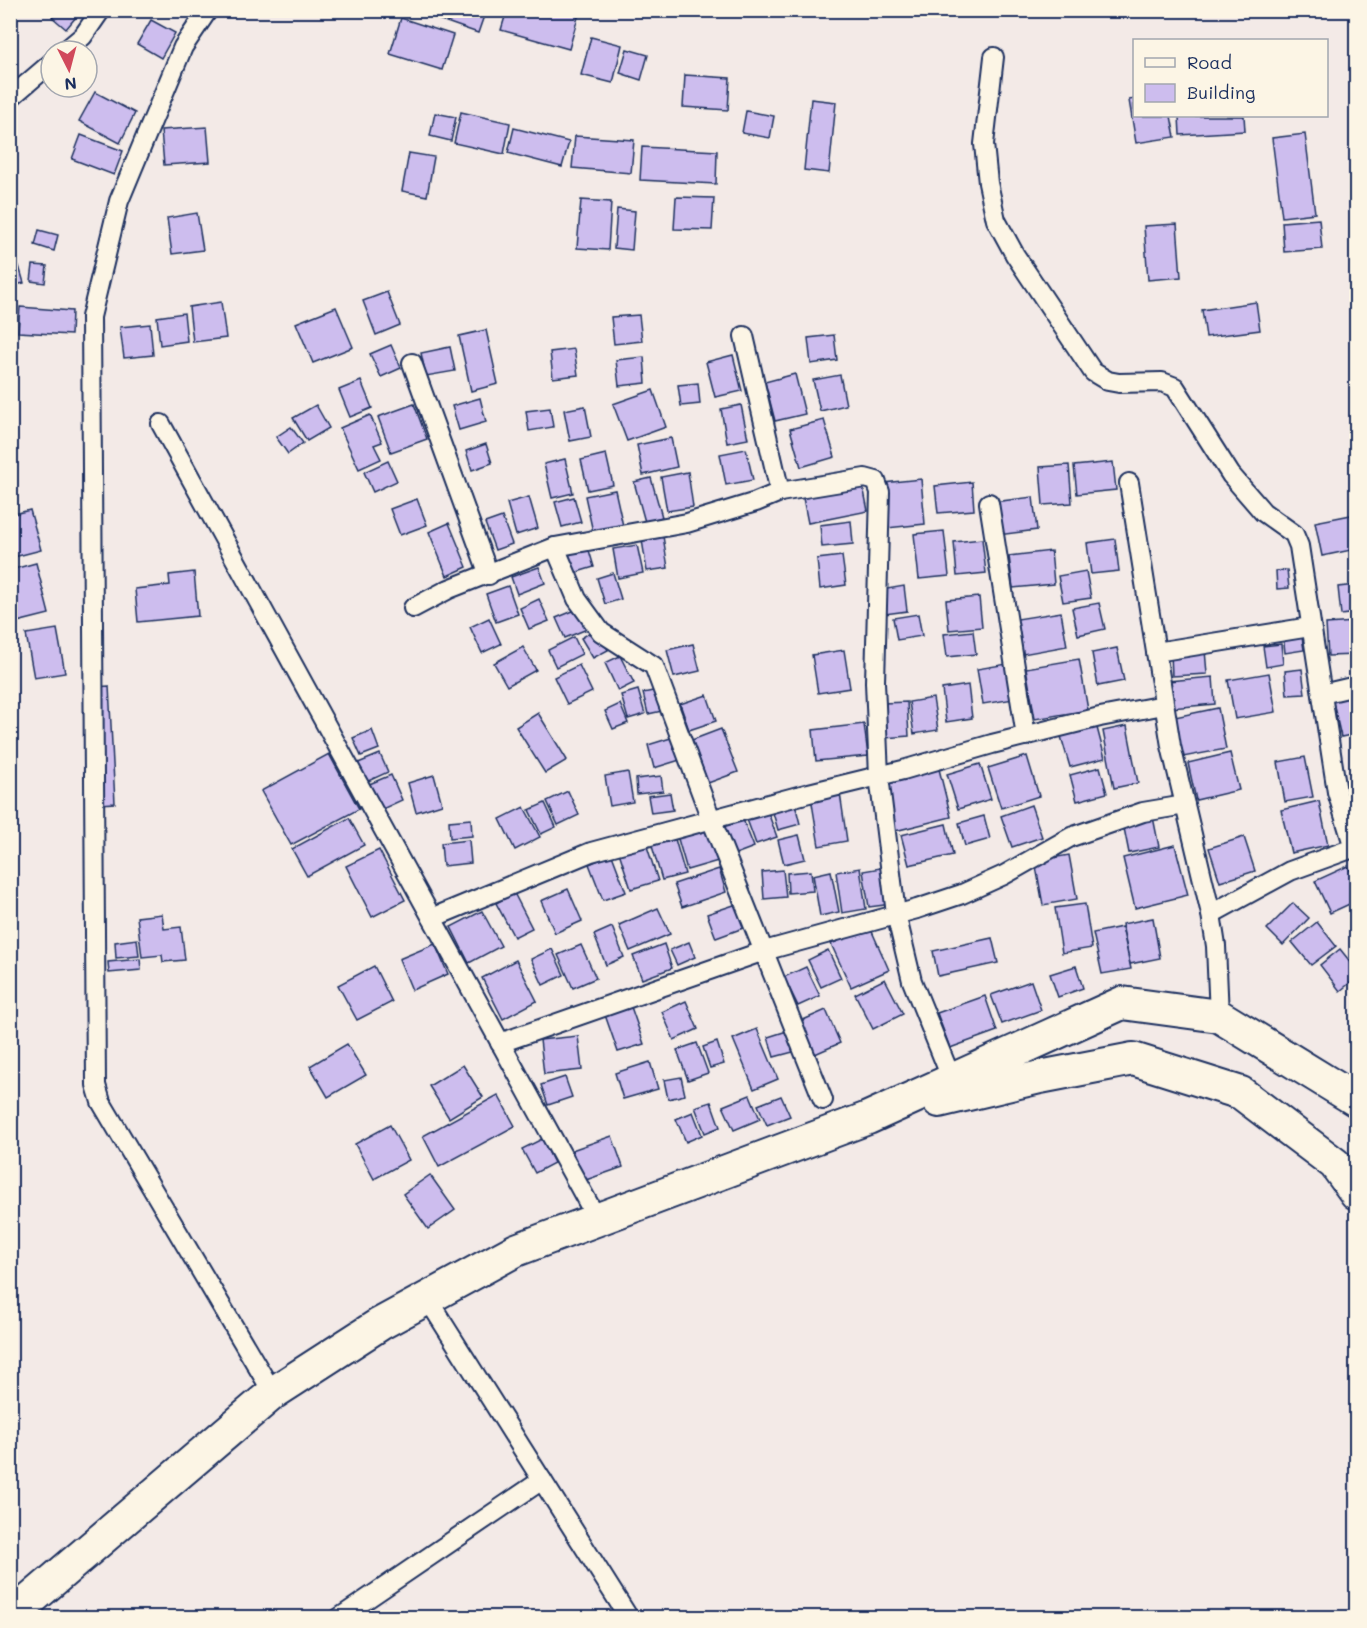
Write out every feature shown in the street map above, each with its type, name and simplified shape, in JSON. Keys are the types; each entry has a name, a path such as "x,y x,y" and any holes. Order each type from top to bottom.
{"highway":[{"path":"13,1617 273,1393 380,1323 516,1250 868,1118 1122,1003 1219,1016 1356,1100"},
{"path":"868,1118 1040,1077 1133,1059 1241,1093 1335,1164 1356,1193"}],"street":[{"path":"79,39 101,10"},
{"path":"207,10 183,47 118,201 91,317 96,1085 101,1102 273,1393"},
{"path":"994,57 984,144 988,183 996,220 1016,255 1093,372 1108,381 1162,382 1175,387 1231,475 1263,512 1294,534 1299,546 1337,792 1355,848 1290,871 1211,914"},
{"path":"10,98 39,73"},
{"path":"744,336 780,492"},
{"path":"412,363 489,575"},
{"path":"161,424 597,1219"},
{"path":"413,608 449,589 555,547 687,523 756,502 780,492 865,478 876,481 880,492 875,682 879,776 896,914 912,981 952,1080"},
{"path":"1129,483 1171,746 1211,914 1216,946 1219,1016"},
{"path":"989,503 1026,736"},
{"path":"555,547 577,599 601,632 654,666 711,819 823,1100"},
{"path":"1156,652 1310,627"},
{"path":"1322,694 1356,686"},
{"path":"432,918 591,852 1100,717 1164,705"},
{"path":"500,1043 764,951 917,909 962,894 1071,837 1143,812 1185,805"},
{"path":"427,1298 629,1617"},
{"path":"339,1617 542,1480"}],"building":[{"path":"57,10 67,10 76,17 66,29 52,17"},
{"path":"437,10 486,10 478,33 435,18"},
{"path":"507,10 580,10 569,49 501,30"},
{"path":"401,18 453,35 442,70 390,54"},
{"path":"151,20 175,33 161,58 137,44"},
{"path":"591,37 622,45 613,83 581,75"},
{"path":"627,49 648,55 641,80 620,73"},
{"path":"685,75 730,78 728,110 683,107"},
{"path":"99,94 135,113 120,143 79,121 91,99 99,99"},
{"path":"811,99 836,102 829,173 804,170"},
{"path":"1133,99 1133,117 1171,117 1175,137 1136,143 1129,100"},
{"path":"746,111 774,116 770,138 742,133"},
{"path":"461,112 510,123 504,154 454,143"},
{"path":"435,113 456,117 451,141 430,136"},
{"path":"1179,117 1244,117 1245,131 1180,135"},
{"path":"207,127 210,162 164,165 161,130"},
{"path":"514,128 569,142 562,167 508,153"},
{"path":"1305,134 1315,213 1282,217 1272,138"},
{"path":"81,135 123,151 114,175 72,159"},
{"path":"575,136 634,140 631,173 572,168"},
{"path":"642,147 717,151 716,184 640,180"},
{"path":"409,153 434,157 427,196 402,191"},
{"path":"676,197 714,198 712,230 674,229"},
{"path":"581,200 611,202 608,250 577,248"},
{"path":"617,209 635,211 632,250 614,248"},
{"path":"197,213 203,250 172,254 167,218"},
{"path":"1319,219 1322,249 1284,252 1282,222"},
{"path":"1177,224 1181,277 1148,280 1144,226"},
{"path":"39,230 58,235 54,251 35,245"},
{"path":"33,265 47,266 45,283 31,281"},
{"path":"19,266 24,283 11,286 10,269"},
{"path":"387,292 400,325 376,335 363,301"},
{"path":"221,302 226,338 193,342 189,307"},
{"path":"1256,302 1260,330 1206,337 1202,310"},
{"path":"20,307 72,311 71,335 18,332"},
{"path":"336,307 353,347 313,363 296,323"},
{"path":"184,313 187,341 160,345 157,317"},
{"path":"639,315 642,341 614,344 611,317"},
{"path":"150,324 153,355 124,358 120,327"},
{"path":"486,330 498,384 471,391 459,336"},
{"path":"834,335 837,360 811,364 808,338"},
{"path":"391,345 401,368 381,377 370,354"},
{"path":"450,347 455,371 426,376 421,353"},
{"path":"574,349 578,375 553,378 550,352"},
{"path":"733,355 742,391 715,397 706,362"},
{"path":"644,357 646,383 619,386 616,360"},
{"path":"795,374 805,414 775,421 765,382"},
{"path":"840,375 846,405 820,411 813,380"},
{"path":"361,381 372,408 350,417 339,390"},
{"path":"698,383 700,404 681,406 678,385"},
{"path":"653,390 666,427 627,441 613,404"},
{"path":"480,398 486,422 459,430 452,406"},
{"path":"414,404 427,439 391,452 378,417"},
{"path":"316,405 329,428 307,441 293,418"},
{"path":"741,405 748,439 727,443 721,409"},
{"path":"585,406 591,437 570,441 564,410"},
{"path":"550,408 553,427 529,431 526,411"},
{"path":"370,415 382,442 374,445 381,459 359,469 340,428"},
{"path":"824,420 835,457 801,467 790,429"},
{"path":"291,427 303,443 288,454 276,437"},
{"path":"671,438 677,467 643,475 637,445"},
{"path":"486,444 492,463 472,470 466,451"},
{"path":"746,449 753,480 726,485 720,454"},
{"path":"606,454 613,485 588,490 581,460"},
{"path":"565,459 573,493 552,498 544,464"},
{"path":"388,461 397,481 373,492 364,472"},
{"path":"1113,462 1116,490 1077,494 1074,466"},
{"path":"1069,465 1072,503 1043,505 1040,467"},
{"path":"688,472 693,507 667,511 661,477"},
{"path":"651,478 662,517 645,522 634,482"},
{"path":"921,479 925,524 887,528 883,483"},
{"path":"972,482 974,510 938,513 935,486"},
{"path":"863,486 868,511 808,523 803,498"},
{"path":"615,490 623,526 593,532 585,496"},
{"path":"529,497 538,528 516,535 507,503"},
{"path":"574,497 581,522 562,527 555,502"},
{"path":"1033,497 1037,530 998,535 994,502"},
{"path":"417,499 427,525 400,535 390,509"},
{"path":"30,510 41,550 10,558 10,515"},
{"path":"1356,514 1356,549 1322,556 1315,522"},
{"path":"502,517 512,544 495,550 485,523"},
{"path":"851,521 853,544 822,547 820,525"},
{"path":"449,523 467,567 447,576 429,532"},
{"path":"944,531 949,576 919,579 914,534"},
{"path":"663,536 668,568 647,571 642,540"},
{"path":"982,539 986,573 957,576 954,542"},
{"path":"1115,539 1119,571 1091,574 1087,543"},
{"path":"637,545 643,573 618,578 613,549"},
{"path":"588,547 594,567 574,573 568,553"},
{"path":"1051,551 1054,584 1013,588 1009,556"},
{"path":"842,556 846,585 820,589 817,559"},
{"path":"36,563 49,614 17,622 10,596 10,570"},
{"path":"539,567 545,583 517,594 511,577"},
{"path":"1287,570 1289,588 1277,589 1276,571"},
{"path":"1086,571 1091,598 1063,602 1058,576"},
{"path":"194,572 198,616 138,622 135,589 170,585 169,575"},
{"path":"613,573 621,599 605,604 597,578"},
{"path":"1356,585 1356,613 1341,615 1338,587"},
{"path":"508,586 518,614 496,622 486,594"},
{"path":"904,586 907,611 885,614 881,590"},
{"path":"979,597 982,627 949,630 946,600"},
{"path":"539,599 549,621 529,629 520,608"},
{"path":"1099,603 1105,629 1078,635 1072,608"},
{"path":"578,609 587,629 565,638 556,618"},
{"path":"1061,612 1067,646 1023,654 1017,619"},
{"path":"918,614 922,636 897,640 893,618"},
{"path":"489,618 501,644 482,653 470,627"},
{"path":"1355,622 1356,655 1328,656 1326,624"},
{"path":"57,629 65,673 34,678 26,634"},
{"path":"596,629 608,650 593,658 581,638"},
{"path":"973,631 976,654 947,657 944,634"},
{"path":"1301,631 1304,650 1285,653 1283,633"},
{"path":"574,637 582,654 556,667 548,650"},
{"path":"693,644 700,671 674,677 667,650"},
{"path":"1281,644 1283,664 1266,667 1263,646"},
{"path":"523,647 536,670 507,686 494,663"},
{"path":"1117,648 1124,681 1098,686 1092,653"},
{"path":"844,650 850,688 818,693 812,655"},
{"path":"1205,650 1207,674 1172,676 1171,653"},
{"path":"620,656 634,683 618,691 605,663"},
{"path":"1079,659 1088,710 1035,719 1026,668"},
{"path":"1007,664 1014,699 983,704 977,669"},
{"path":"579,665 592,692 567,704 554,677"},
{"path":"1302,669 1305,694 1287,695 1285,671"},
{"path":"1269,673 1276,712 1235,719 1228,680"},
{"path":"1213,677 1215,704 1171,708 1168,681"},
{"path":"968,685 972,718 946,722 942,689"},
{"path":"109,686 115,803 99,804 94,687"},
{"path":"638,690 645,714 628,719 621,695"},
{"path":"658,690 662,711 648,714 643,693"},
{"path":"1356,693 1356,734 1341,737 1332,698"},
{"path":"707,695 716,721 689,730 680,704"},
{"path":"933,698 938,730 914,734 909,702"},
{"path":"907,702 909,736 884,738 883,703"},
{"path":"620,704 628,723 613,729 605,711"},
{"path":"1218,708 1226,749 1183,757 1175,717"},
{"path":"538,713 567,760 545,773 516,727"},
{"path":"864,724 868,756 816,761 813,730"},
{"path":"1096,724 1105,758 1070,767 1060,733"},
{"path":"1127,726 1138,783 1114,788 1103,731"},
{"path":"721,729 738,772 708,783 692,740"},
{"path":"372,730 379,749 361,756 353,738"},
{"path":"674,737 680,760 654,768 648,745"},
{"path":"1230,753 1239,790 1196,800 1188,763"},
{"path":"329,754 359,809 291,845 261,791"},
{"path":"380,754 388,772 364,783 356,764"},
{"path":"1027,756 1039,796 1001,808 988,768"},
{"path":"1305,757 1313,797 1285,802 1278,762"},
{"path":"980,764 991,799 958,809 947,774"},
{"path":"938,765 951,817 895,831 882,779"},
{"path":"1100,767 1107,793 1077,801 1070,775"},
{"path":"628,772 633,802 610,806 605,776"},
{"path":"391,775 402,800 378,811 367,785"},
{"path":"434,775 442,804 416,812 408,783"},
{"path":"661,776 663,791 637,794 636,779"},
{"path":"568,791 579,815 558,825 547,801"},
{"path":"670,793 673,810 651,813 648,796"},
{"path":"840,793 847,841 819,846 811,797"},
{"path":"794,800 800,824 778,830 771,806"},
{"path":"1319,801 1328,845 1291,853 1281,810"},
{"path":"545,803 556,827 541,834 529,810"},
{"path":"1031,805 1042,837 1012,847 1001,816"},
{"path":"524,807 540,837 515,850 500,819"},
{"path":"766,807 777,837 756,844 745,814"},
{"path":"740,812 754,847 733,855 719,820"},
{"path":"984,816 990,839 965,846 959,823"},
{"path":"1153,817 1159,847 1129,853 1123,823"},
{"path":"349,818 364,845 307,876 292,849"},
{"path":"471,819 472,836 450,838 449,821"},
{"path":"706,823 718,861 687,870 676,832"},
{"path":"946,824 953,855 909,865 901,835"},
{"path":"799,835 805,859 784,864 778,840"},
{"path":"1244,837 1255,871 1220,882 1209,848"},
{"path":"675,839 685,874 662,880 652,846"},
{"path":"469,840 471,863 443,866 441,843"},
{"path":"645,840 658,881 631,889 618,849"},
{"path":"1175,845 1188,895 1135,908 1123,858"},
{"path":"379,850 405,900 372,917 346,866"},
{"path":"612,855 626,892 603,900 589,864"},
{"path":"1069,855 1077,899 1043,905 1035,861"},
{"path":"1348,866 1356,883 1356,901 1330,913 1315,881"},
{"path":"886,867 892,904 869,907 863,871"},
{"path":"860,868 866,909 842,913 836,872"},
{"path":"719,869 726,892 682,907 674,884"},
{"path":"783,870 786,897 764,899 762,872"},
{"path":"811,871 813,891 788,893 787,873"},
{"path":"831,871 839,912 820,916 813,875"},
{"path":"568,889 582,921 555,933 541,901"},
{"path":"514,893 532,928 514,937 496,903"},
{"path":"1293,903 1309,918 1283,945 1267,929"},
{"path":"737,904 746,927 716,938 707,914"},
{"path":"1085,904 1092,948 1062,953 1055,908"},
{"path":"658,908 670,934 630,951 619,925"},
{"path":"482,911 501,946 469,963 451,927"},
{"path":"162,914 164,929 181,927 185,960 163,962 162,955 142,957 137,917"},
{"path":"1153,918 1160,958 1130,964 1122,924"},
{"path":"1317,922 1336,946 1311,965 1292,942"},
{"path":"612,927 624,957 606,965 594,935"},
{"path":"870,927 889,970 851,987 831,944"},
{"path":"1122,927 1131,969 1102,974 1093,933"},
{"path":"992,938 998,963 938,976 933,951"},
{"path":"137,939 139,956 116,958 115,942"},
{"path":"689,942 695,957 677,965 670,950"},
{"path":"435,944 448,974 412,990 399,959"},
{"path":"664,944 672,968 642,979 633,956"},
{"path":"581,945 596,978 573,988 558,955"},
{"path":"552,949 564,975 543,985 531,959"},
{"path":"1340,949 1356,969 1356,978 1340,991 1320,965"},
{"path":"828,950 841,978 821,987 808,960"},
{"path":"140,959 141,970 109,973 108,962"},
{"path":"516,960 537,1001 503,1019 482,978"},
{"path":"374,966 392,1002 357,1020 338,985"},
{"path":"1076,966 1083,988 1058,997 1050,974"},
{"path":"806,967 820,996 798,1006 784,977"},
{"path":"885,979 903,1014 873,1029 855,994"},
{"path":"1031,981 1041,1010 1002,1024 991,995"},
{"path":"985,996 997,1031 950,1048 937,1013"},
{"path":"686,1001 698,1029 674,1040 662,1012"},
{"path":"630,1004 644,1044 618,1052 604,1012"},
{"path":"826,1010 840,1043 815,1054 801,1021"},
{"path":"757,1029 778,1079 754,1089 733,1039"},
{"path":"787,1031 793,1052 774,1057 768,1037"},
{"path":"578,1036 582,1070 544,1074 540,1040"},
{"path":"717,1042 724,1064 710,1068 703,1047"},
{"path":"697,1043 708,1073 688,1080 677,1050"},
{"path":"347,1044 366,1075 328,1097 310,1066"},
{"path":"650,1062 658,1089 623,1099 615,1073"},
{"path":"463,1065 483,1097 449,1118 429,1086"},
{"path":"565,1077 572,1097 548,1105 541,1085"},
{"path":"681,1077 685,1095 668,1099 664,1080"},
{"path":"498,1095 515,1126 439,1167 423,1136"},
{"path":"750,1095 760,1119 734,1130 723,1106"},
{"path":"781,1096 790,1116 767,1125 758,1105"},
{"path":"711,1102 720,1127 705,1133 695,1107"},
{"path":"693,1112 702,1135 686,1142 676,1119"},
{"path":"390,1125 409,1160 374,1179 355,1144"},
{"path":"612,1136 623,1167 583,1181 572,1150"},
{"path":"542,1139 554,1163 535,1173 522,1149"},
{"path":"430,1175 455,1210 428,1229 403,1194"}]}
